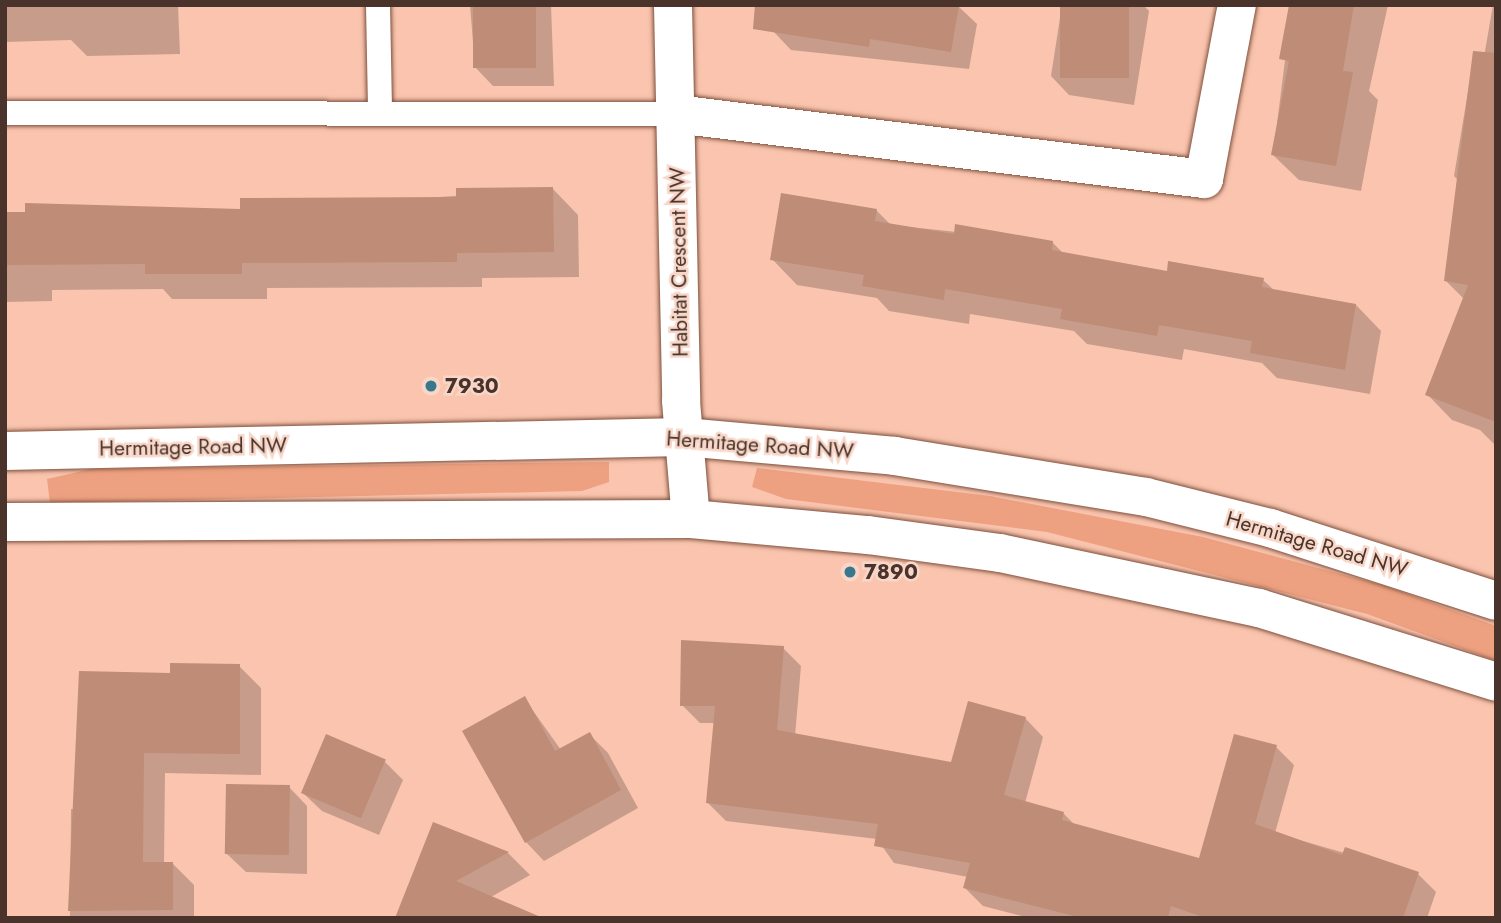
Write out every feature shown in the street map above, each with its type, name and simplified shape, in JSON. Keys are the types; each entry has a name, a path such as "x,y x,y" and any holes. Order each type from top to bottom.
{"street":[{"name":"Habitat Crescent NW","path":"673,5 684,437 691,519"},
{"path":"676,114 1204,178 1237,5"},
{"name":"Hermitage Road NW","path":"5,451 684,437 895,456 1146,497 1270,528 1496,601"},
{"path":"5,522 691,519 894,538 1130,578 1259,608 1496,682"}],"lane":[{"path":"378,5 380,112"},
{"path":"5,113 676,114"}],"shaded area":[{"path":"609,462 609,482 582,491 50,503 47,479 91,469"},
{"path":"757,468 990,496 1203,537 1385,586 1496,626 1496,661 1367,614 1047,532 786,499 752,487"}],"building":[{"path":"473,5 536,5 536,68 473,68"},
{"path":"755,5 959,5 951,52 870,39 869,47 753,29"},
{"path":"1060,5 1129,5 1129,78 1060,78"},
{"path":"1289,5 1354,5 1343,71 1353,72 1336,166 1271,155 1289,61 1279,59"},
{"path":"1473,51 1496,53 1496,422 1425,395 1468,285 1444,281"},
{"path":"553,187 554,252 457,253 457,262 242,263 242,274 145,274 145,264 5,265 5,212 25,212 25,203 240,209 240,198 456,197 456,188"},
{"path":"781,193 877,209 875,221 954,234 955,224 1053,241 1052,250 1167,271 1168,261 1264,278 1262,287 1356,304 1345,370 1250,353 1252,341 1159,325 1157,336 1060,319 1062,309 945,289 944,300 862,286 864,275 770,260"},
{"path":"681,640 784,646 777,730 951,762 968,701 1026,717 1004,795 1064,812 1062,820 1199,858 1234,734 1277,745 1255,824 1342,855 1345,847 1419,872 1403,918 1206,918 1171,906 1168,918 1082,918 963,888 970,863 874,846 878,824 706,803 715,706 680,706"},
{"path":"170,663 240,664 240,754 144,753 143,862 173,862 173,910 68,911 79,671 170,673"},
{"path":"525,696 555,751 590,732 621,790 525,843 462,731"},
{"path":"326,734 386,759 361,818 301,793"},
{"path":"226,784 290,785 289,855 225,854"},
{"path":"433,822 509,852 456,881 543,918 395,918"}],"place":[{"name":"7930","path":"431,386"},
{"name":"7890","path":"850,572"}]}
